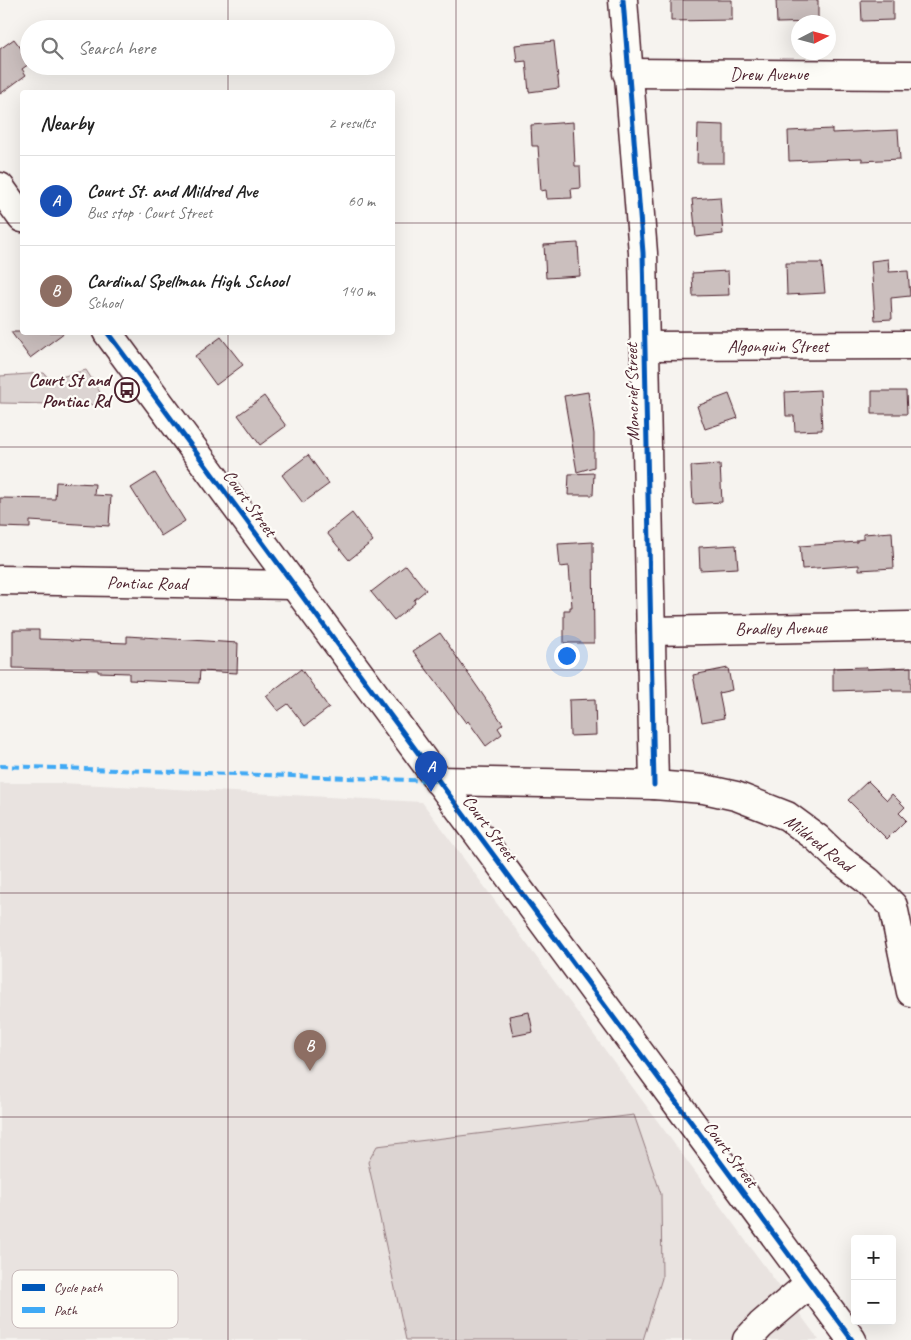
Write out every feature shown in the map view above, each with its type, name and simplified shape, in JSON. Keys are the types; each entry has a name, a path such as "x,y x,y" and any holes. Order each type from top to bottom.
{"street":[{"name":"Moncrief Street","path":"622,0 643,254 654,785"},
{"name":"Drew Avenue","path":"627,73 911,75"},
{"path":"0,187 20,215"},
{"name":"Court Street","path":"109,335 852,1340"},
{"name":"Algonquin Street","path":"645,346 911,345"},
{"name":"Pontiac Road","path":"0,580 293,585"},
{"name":"Bradley Avenue","path":"650,631 911,626"},
{"name":"Mildred Road","path":"438,781 654,785 704,789 736,796 787,816 817,838 838,858 902,906 911,992"},
{"path":"746,1340 810,1283"}],"shaded area":[{"path":"86,370 108,405 0,403 0,376 44,373 50,380"},
{"path":"0,783 61,783 422,802 819,1340 0,1340"},
{"path":"634,1115 661,1194 662,1278 643,1340 406,1340 368,1162 377,1146"}],"building":[{"path":"671,0 732,0 732,20 671,21"},
{"path":"776,0 818,0 818,15 791,15 791,23 777,23"},
{"path":"861,0 893,0 893,20 862,21"},
{"path":"14,39 20,47 20,75 26,75 0,94 0,49"},
{"path":"554,41 559,88 529,92 526,61 517,62 515,45"},
{"path":"573,122 575,166 580,166 581,188 571,189 572,198 547,199 546,190 541,191 538,146 532,146 531,125"},
{"path":"698,124 724,125 724,163 697,163"},
{"path":"832,129 832,133 898,130 900,159 862,161 862,158 789,161 788,131"},
{"path":"720,197 723,234 696,237 692,199"},
{"path":"578,243 580,276 546,278 544,245"},
{"path":"888,259 889,272 908,271 910,296 891,298 892,319 875,320 871,261"},
{"path":"786,263 822,263 825,293 787,295"},
{"path":"728,271 729,295 693,296 692,273"},
{"path":"11,332 20,332 20,335 61,335 30,358"},
{"path":"221,337 243,365 216,385 195,356"},
{"path":"820,390 822,430 795,431 794,416 786,416 785,392"},
{"path":"872,391 906,391 907,414 872,414"},
{"path":"588,392 594,434 594,467 577,472 564,396"},
{"path":"729,394 738,418 705,429 697,406"},
{"path":"264,396 286,426 260,445 238,415"},
{"path":"308,455 329,484 303,503 282,475"},
{"path":"720,464 722,502 693,504 691,466"},
{"path":"155,473 185,521 161,536 131,488"},
{"path":"594,473 593,495 568,495 569,474"},
{"path":"56,482 95,484 94,495 111,496 109,526 30,521 30,528 0,527 0,498 55,499"},
{"path":"352,513 373,541 349,560 327,533"},
{"path":"892,532 894,568 859,570 859,565 802,569 800,546 857,542 857,540 863,539 863,534"},
{"path":"593,542 594,643 564,643 564,610 570,610 570,607 572,607 569,566 560,567 558,544"},
{"path":"736,545 738,568 700,570 699,547"},
{"path":"406,565 426,590 414,600 415,603 394,620 371,592"},
{"path":"13,630 39,630 39,639 70,641 127,643 127,636 238,643 237,673 200,671 199,683 129,680 129,673 98,672 98,670 13,668"},
{"path":"440,633 503,724 498,728 502,734 486,746 468,721 466,723 413,651"},
{"path":"867,667 867,669 911,667 911,691 892,691 892,689 833,691 833,668"},
{"path":"728,668 732,690 719,693 724,718 702,722 693,675"},
{"path":"301,669 329,708 305,726 288,704 278,711 266,696"},
{"path":"595,699 596,735 570,736 569,700"},
{"path":"868,781 887,800 892,794 905,807 899,813 906,820 887,839 848,800"},
{"path":"529,1012 533,1032 513,1036 509,1016"}],"marked path":[{"path":"0,766 438,781"}],"cycle path":[{"path":"623,0 643,253 654,785"},
{"path":"109,335 852,1340"}],"place":[{"name":"Court St and Pontiac Rd","path":"127,390"},
{"name":"Court St. and Mildred Ave","path":"431,792"},
{"name":"Cardinal Spellman High School","path":"310,1071"}]}
